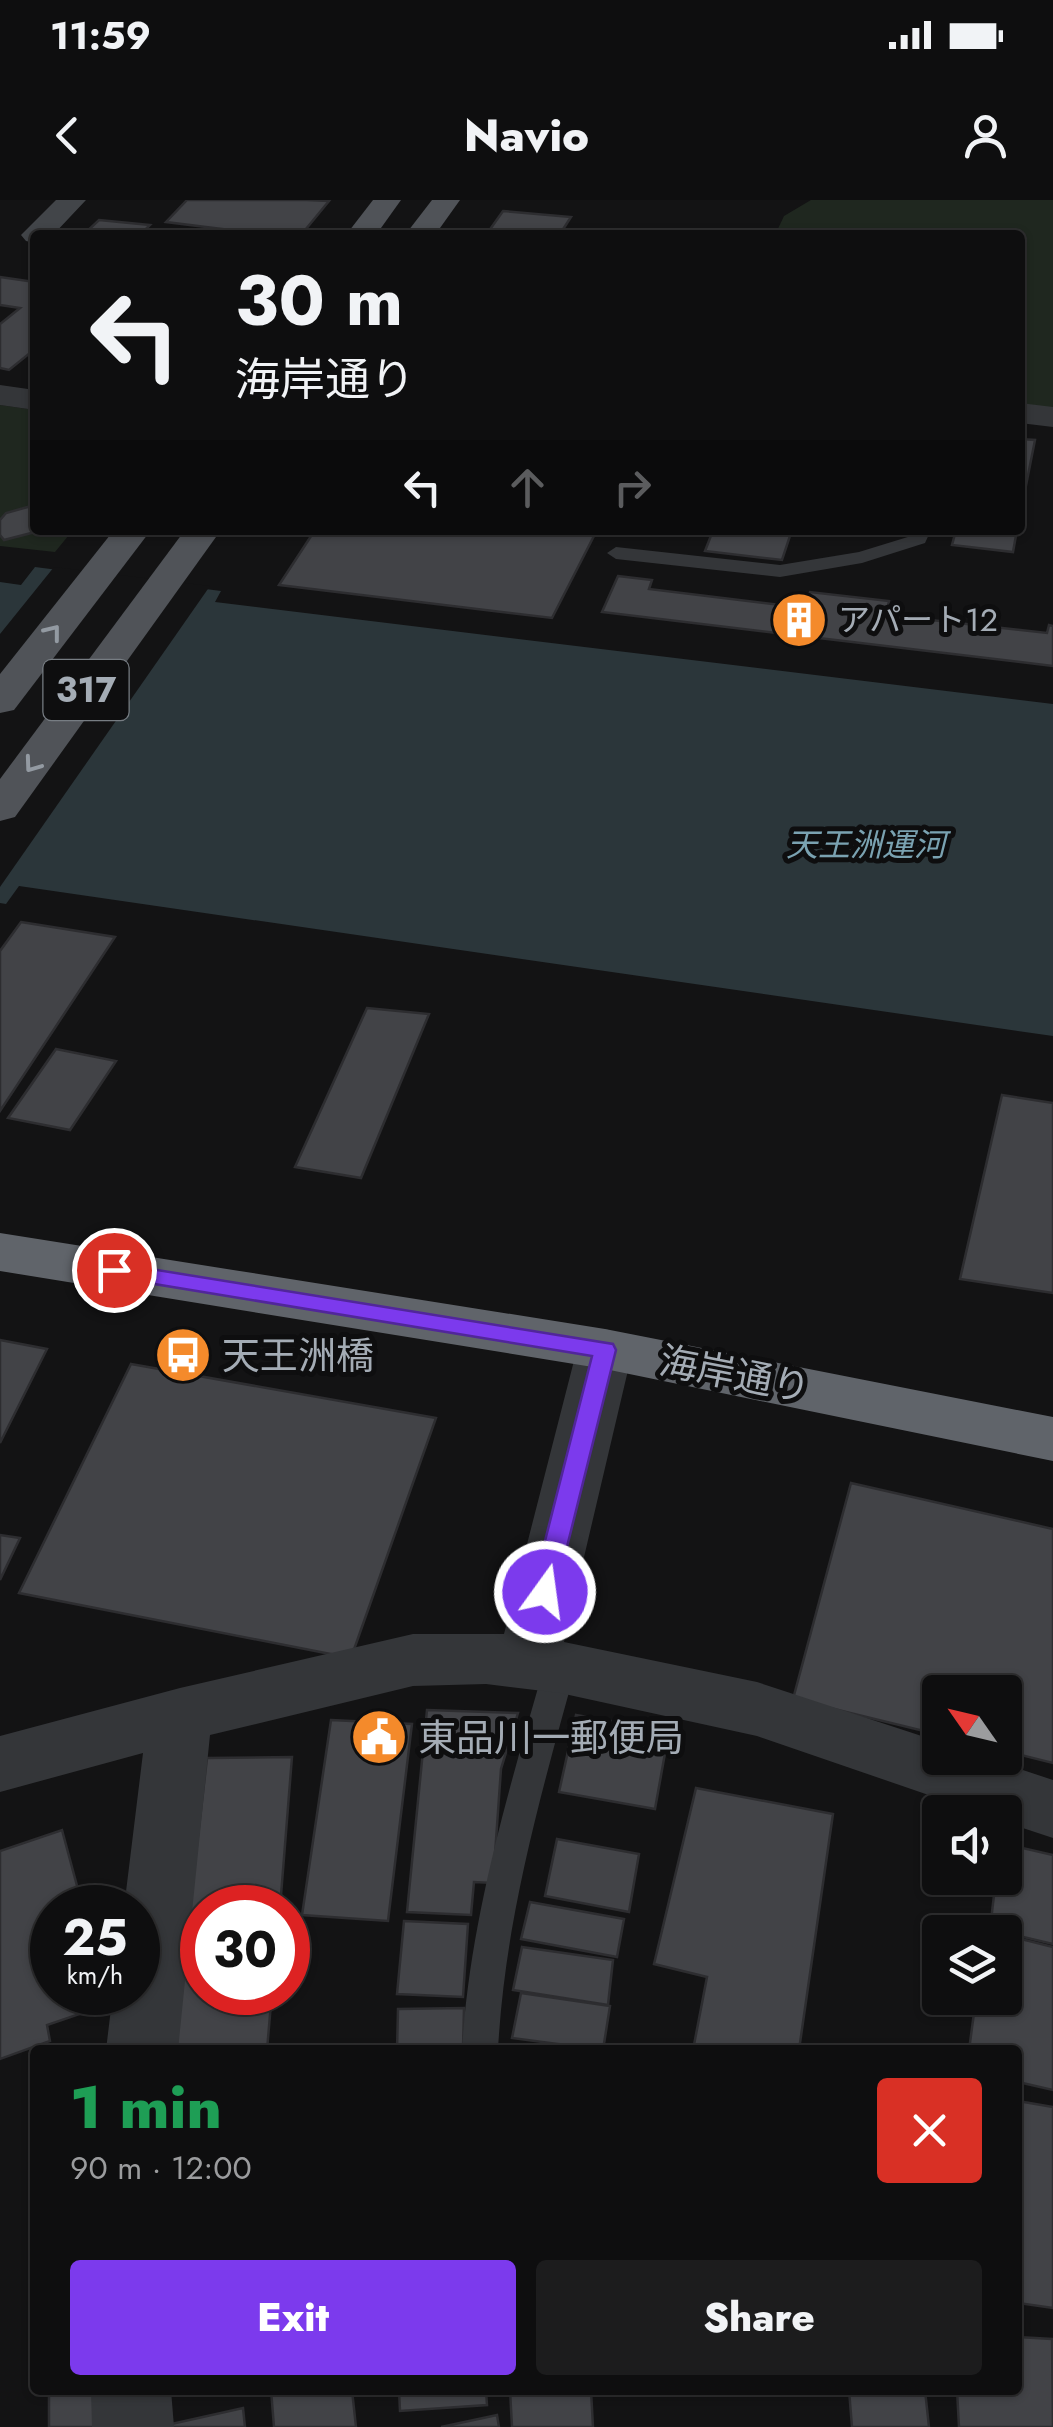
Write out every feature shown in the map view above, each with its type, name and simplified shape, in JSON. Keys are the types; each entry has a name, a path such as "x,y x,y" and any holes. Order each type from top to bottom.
{"highway":[{"name":"海岸通り","path":"0,1252 605,1350 1053,1440"}],"main road":[{"path":"365,230 388,200"},
{"path":"424,230 446,200"},
{"name":"317","path":"0,701 128,535"},
{"name":"317","path":"0,808 199,535"}],"street":[{"path":"40,230 72,200"},
{"path":"30,240 14,255 30,257"},
{"path":"0,395 30,399"},
{"path":"1025,413 1053,416"},
{"path":"544,1664 605,1350"},
{"path":"0,1764 413,1660 544,1664 757,1709 1053,1809"},
{"path":"143,2045 180,1716"},
{"path":"132,2395 133,2427"}],"lane":[{"path":"616,553 780,571 862,557 920,539 921,535"},
{"path":"480,2045 481,2008 544,1664"}],"shaded area":[{"path":"811,200 1053,200 1053,417 1025,414 1025,230 777,230 784,216"},
{"path":"0,405 30,409 30,535 69,535 55,552 0,546"}],"water":[{"name":"天王洲運河","path":"35,567 221,591 215,602 1053,704 1053,1036 19,886 6,904 0,903 0,582 21,585"}],"pier":[{"path":"54,567 210,586 0,887 0,634"}],"building":[{"path":"187,200 329,201 305,230 230,230 166,222"},
{"path":"503,211 571,217 563,230 490,230"},
{"path":"99,220 150,225 145,230 88,230"},
{"path":"0,277 30,281 30,353 9,370 0,368 0,324 20,308 0,305"},
{"path":"1025,439 1035,440 1025,491"},
{"path":"30,506 30,533 4,540 0,520 6,513"},
{"path":"312,535 594,535 552,618 279,585"},
{"path":"711,535 790,535 782,560 705,551"},
{"path":"955,535 1016,535 1013,552 952,545"},
{"name":"アパート12","path":"618,576 652,580 649,589 805,608 810,592 889,601 886,615 1047,633 1049,625 1053,626 1053,666 602,612"},
{"path":"21,922 115,937 0,1111 0,951"},
{"path":"367,1008 429,1014 361,1178 295,1167"},
{"path":"56,1049 116,1061 70,1130 8,1118"},
{"path":"1002,1095 1053,1103 1053,1293 960,1279"},
{"path":"0,1340 47,1349 0,1443"},
{"path":"131,1364 436,1418 351,1658 19,1593"},
{"path":"851,1483 1053,1529 1053,1763 1022,1755 1022,1675 922,1675 922,1731 793,1699"},
{"path":"0,1535 20,1538 0,1580"},
{"path":"427,1710 518,1713 501,1769 493,1883 474,1882 471,1915 407,1912"},
{"path":"576,1715 669,1731 655,1809 559,1792"},
{"path":"331,1720 412,1724 388,1921 310,1916 310,1885 306,1885"},
{"path":"292,1757 282,1885 192,1885 207,1758"},
{"path":"696,1788 833,1814 800,2045 694,2045 707,1977 654,1964"},
{"path":"62,1830 77,1885 30,1885 30,2015 77,2015 47,2025 50,2041 30,2045 0,2059 0,1851"},
{"path":"557,1839 639,1854 629,1912 545,1896"},
{"path":"1022,1848 1053,1855 1053,1944 1022,1937 1022,1915 992,1915 994,1895 1022,1895"},
{"path":"530,1902 624,1919 617,1957 521,1939"},
{"path":"404,1921 468,1924 463,1997 397,1994"},
{"path":"1022,1939 1053,1947 1053,2090 1022,2083 1022,2045 970,2045 974,2015 1022,2015"},
{"path":"522,1947 613,1960 608,2005 513,1990"},
{"path":"179,1976 180,2015 270,2015 267,2045 172,2045"},
{"path":"521,1993 610,2006 604,2045 512,2038"},
{"path":"464,2008 463,2045 397,2045 398,2009"},
{"path":"1022,2102 1053,2107 1053,2308 1022,2304"},
{"path":"1022,2337 1052,2339 1053,2427 959,2427 957,2395 1022,2395"},
{"path":"49,2395 121,2395 122,2427 49,2427"},
{"path":"271,2395 353,2395 356,2427 274,2427"},
{"path":"399,2395 486,2395 487,2405 400,2411"},
{"path":"510,2395 591,2395 593,2427 512,2427"},
{"path":"849,2395 926,2395 929,2427 852,2427"},
{"path":"243,2408 245,2427 158,2427"},
{"path":"497,2415 499,2427 441,2427"}],"place":[{"name":"アパート12","path":"799,620"},
{"name":"天王洲橋","path":"183,1355"},
{"name":"東品川一郵便局","path":"379,1737"}],"route":[{"path":"114,1270 605,1350 545,1592"}]}
